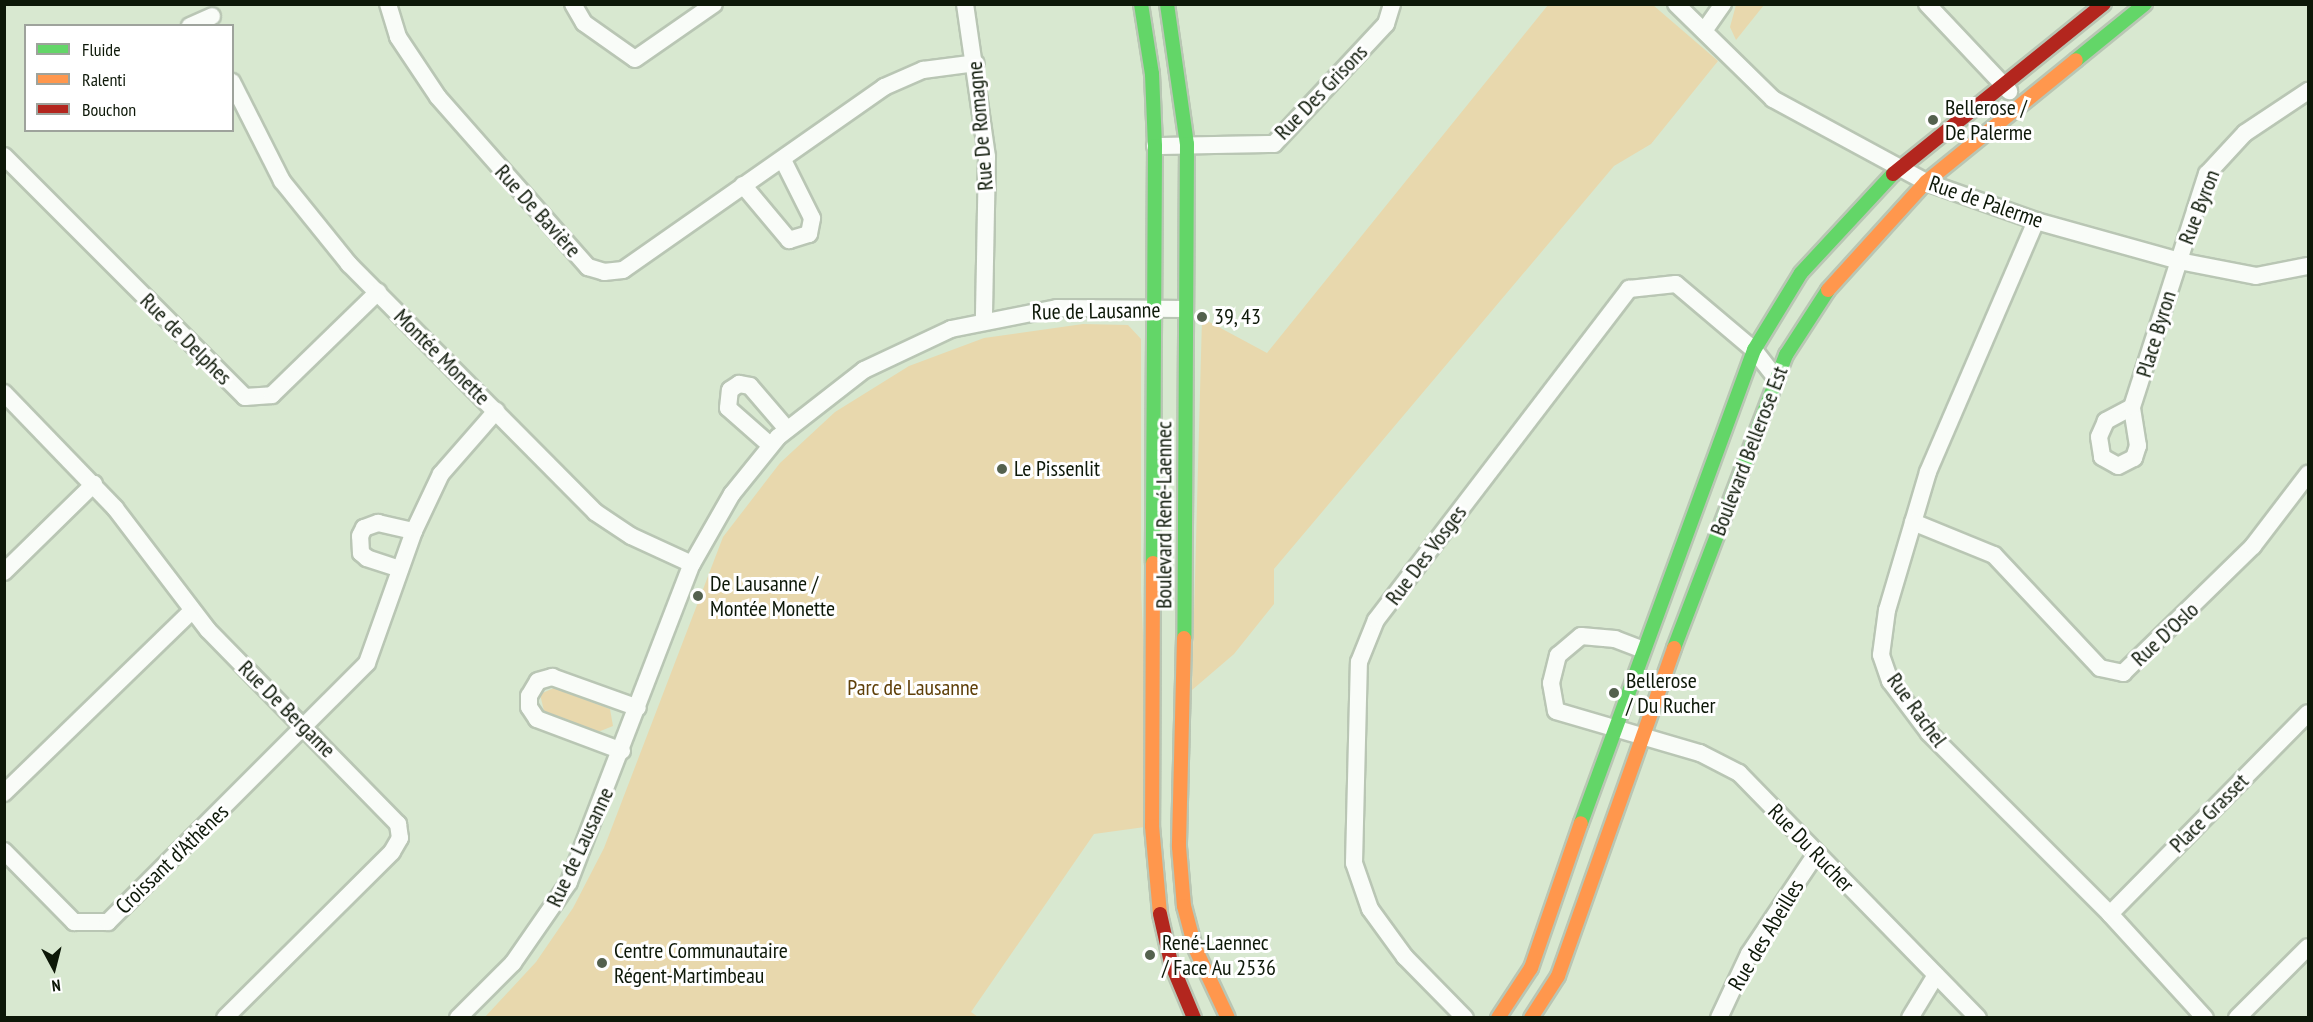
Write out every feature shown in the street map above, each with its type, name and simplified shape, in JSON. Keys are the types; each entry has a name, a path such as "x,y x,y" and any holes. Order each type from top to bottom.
{"street":[{"name":"Rue De Bavière","path":"388,4 398,38 438,97 588,267 604,272 623,270 884,87 923,70 976,63"},
{"path":"573,4 584,22 635,59 714,4"},
{"name":"Rue De Romagne","path":"965,4 976,63 987,157 984,320"},
{"name":"Boulevard René-Laennec","path":"1141,4 1152,74 1155,146 1152,826 1161,922 1171,963 1194,1017"},
{"name":"Boulevard René-Laennec","path":"1167,4 1187,144 1185,309 1187,517 1179,847 1184,906 1195,948 1228,1017"},
{"name":"Rue Des Grisons","path":"1155,146 1275,144 1386,24 1392,4"},
{"name":"Rue de Palerme","path":"1676,4 1773,99 1926,182 2036,221 2179,261 2256,276 2308,266"},
{"path":"1704,31 1723,4"},
{"path":"1926,4 2021,101"},
{"name":"Boulevard Bellerose Est","path":"1497,1017 1531,968 1641,649 1754,350 1801,273 1899,168 2104,4"},
{"name":"Boulevard Bellerose Est","path":"1531,1017 1558,976 1786,355 1833,282 1926,182 2021,101 2145,4"},
{"path":"194,24 211,16"},
{"name":"Rue Byron","path":"2179,261 2207,174 2224,152 2308,91"},
{"name":"Montée Monette","path":"236,103 297,202 378,292 604,519 692,564"},
{"name":"Rue de Delphes","path":"4,156 245,397 272,395 378,292"},
{"path":"743,185 789,240 808,234 812,218 783,160"},
{"name":"Rue Rachel","path":"2036,221 1928,472 1887,610 1881,655 1890,681 1929,733 2110,914 2205,1017"},
{"name":"Place Byron","path":"2132,407 2179,261"},
{"name":"Rue Des Vosges","path":"1465,1017 1405,957 1377,919 1354,863 1359,662 1376,620 1629,288 1676,284 1754,350 1777,379"},
{"name":"Rue de Lausanne","path":"458,1017 513,963 551,911 580,857 639,708 692,564 726,503 770,445 787,429 864,370 917,343 984,320 1057,308 1185,309"},
{"path":"770,445 728,408 730,390 739,384 750,386 787,429"},
{"name":"Rue De Bergame","path":"4,393 94,484 192,611 393,817 400,838 392,852 225,1017"},
{"name":"Croissant d'Athènes","path":"4,851 74,922 108,922 306,728 367,663 414,531 449,463 496,411"},
{"name":"Rue D'Oslo","path":"1913,522 1994,555 2100,668 2123,674 2253,546 2308,474"},
{"path":"4,572 94,484"},
{"path":"400,569 367,558 362,553 360,536 364,528 378,523 414,531"},
{"path":"4,793 192,611"},
{"path":"1613,727 1556,711 1551,683 1558,655 1581,636 1615,639 1641,649"},
{"path":"622,751 537,720 530,711 529,696 538,681 552,677 639,708"},
{"name":"Place Grasset","path":"2110,914 2308,713"},
{"name":"Rue Du Rucher","path":"1613,727 1700,753 1739,773 1978,1017"},
{"name":"Rue des Abeilles","path":"1719,1017 1749,954 1816,854"},
{"path":"2237,1017 2308,947"},
{"path":"1910,1017 1936,975"}],"green space":[{"path":"1548,5 1653,5 1718,61 1651,144 1614,166 1274,569 1274,604 1234,654 1192,690 1202,318 1267,353"},
{"path":"1736,5 1764,5 1736,40 1730,27"},
{"name":"Parc de Lausanne","path":"1083,324 1128,325 1141,339 1141,591 1152,826 1094,834 971,1012 978,1017 484,1018 536,962 573,908 604,848 723,537 780,463 835,412 909,366 984,338"},
{"path":"554,688 610,709 613,726 598,732 544,711 540,694"}],"traffic: fast":[{"path":"1141,4 1152,74 1155,146 1153,563"},
{"path":"1167,4 1187,144 1184,638"},
{"path":"2076,60 2145,4"},
{"path":"1581,823 1754,350 1801,273 1893,174"},
{"path":"1674,648 1786,355 1828,290"}],"traffic: slow":[{"path":"1828,290 1926,182 2076,60"},
{"path":"1153,563 1152,826 1160,914"},
{"path":"1184,638 1179,847 1184,906 1195,948 1228,1018"},
{"path":"1531,1018 1558,976 1674,648"},
{"path":"1498,1018 1531,968 1581,823"}],"traffic: jam":[{"path":"1893,174 2104,4"},
{"path":"1160,914 1171,963 1194,1018"}],"place":[{"name":"Bellerose / De Palerme","path":"1933,120"},
{"name":"39, 43","path":"1202,317"},
{"name":"Le Pissenlit","path":"1002,469"},
{"name":"De Lausanne / Montée Monette","path":"698,596"},
{"name":"Bellerose / Du Rucher","path":"1614,693"},
{"name":"René-Laennec / Face Au 2536","path":"1150,955"},
{"name":"Centre Communautaire Régent-Martimbeau","path":"602,963"}]}
